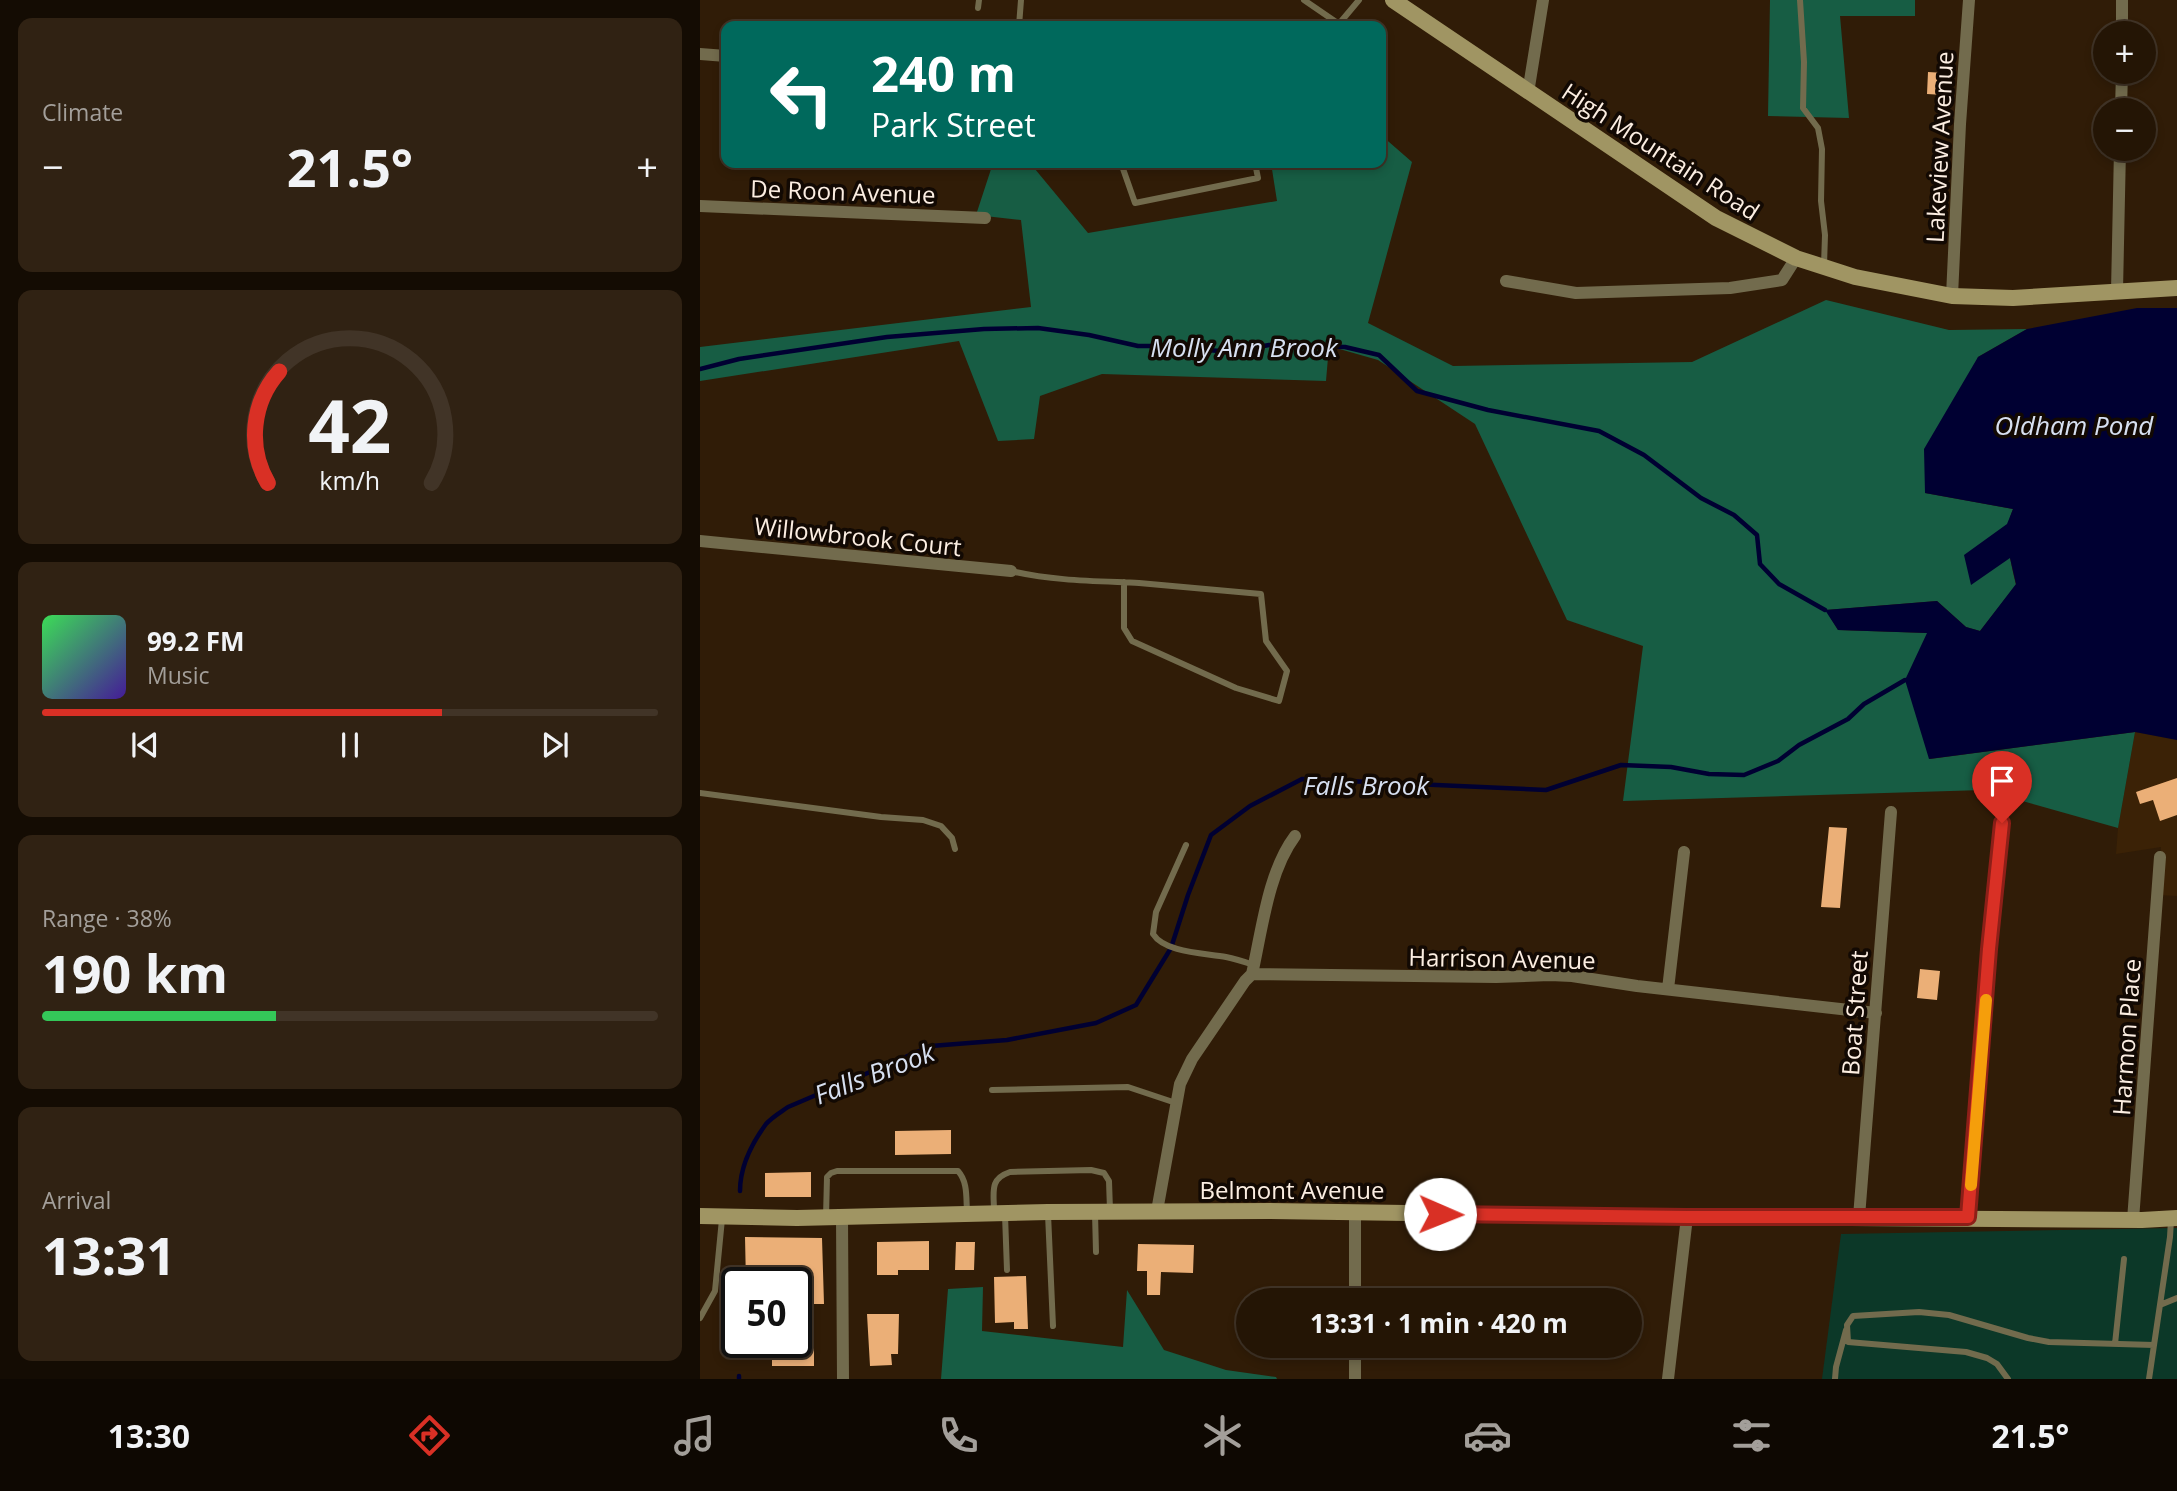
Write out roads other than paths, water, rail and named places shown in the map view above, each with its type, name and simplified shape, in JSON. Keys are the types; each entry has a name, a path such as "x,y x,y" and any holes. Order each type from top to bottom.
{"main road":[{"name":"High Mountain Road","path":"1393,0 1716,218 1796,258 1855,277 1952,296 2013,298 2177,288"},
{"name":"Belmont Avenue","path":"700,1216 834,1217 1157,1211 1687,1217 2174,1218"}],"street":[{"path":"1528,93 1543,0"},
{"name":"Lakeview Avenue","path":"1952,296 1969,0"},
{"path":"2122,0 2122,21"},
{"path":"700,54 721,56"},
{"path":"2117,291 2120,161"},
{"name":"De Roon Avenue","path":"700,206 985,218"},
{"path":"1506,281 1576,293 1730,288 1782,280 1796,258"},
{"name":"Willowbrook Court","path":"700,541 1012,571"},
{"name":"Boat Street","path":"1859,1217 1891,812"},
{"path":"1968,1217 1989,949 2002,823"},
{"path":"1157,1211 1180,1084 1192,1059 1253,970 1277,867 1295,836"},
{"path":"1668,989 1684,852"},
{"name":"Harmon Place","path":"2133,1220 2161,857"},
{"name":"Harrison Avenue","path":"1253,970 1496,978 1550,975 1876,1013"},
{"path":"1355,1213 1355,1288"},
{"path":"834,1217 843,1379"},
{"path":"1668,1379 1687,1217"},
{"path":"1354,1379 1355,1358"}],"lane":[{"path":"978,8 979,0"},
{"path":"1019,21 1021,0"},
{"path":"1304,0 1333,21"},
{"path":"1341,21 1359,0"},
{"path":"1800,0 1804,62 1803,108 1818,128 1822,149 1824,267"},
{"path":"1123,168 1135,203 1258,178 1256,168"},
{"path":"1012,571 1079,581 1124,582 1261,594 1266,640 1287,671 1279,701 1236,688 1132,641 1124,628 1124,582"},
{"path":"700,793 923,820 941,825 952,838 955,849"},
{"path":"1186,845 1156,912 1153,934 1161,944 1230,958 1253,970"},
{"path":"992,1090 1128,1087 1176,1103"},
{"path":"1007,1270 994,1183 1000,1175 1010,1172 1091,1170 1104,1173 1109,1181 1096,1252"},
{"path":"834,1217 827,1177 837,1171 958,1171 965,1184 967,1214"},
{"path":"1048,1212 1053,1326"},
{"path":"700,1318 715,1291 722,1217"},
{"path":"2149,1379 2174,1218"},
{"path":"2115,1345 2124,1259"},
{"path":"2160,1305 2177,1298"},
{"path":"1835,1379 1847,1325 1853,1316 1919,1312 1949,1315 2049,1342 2154,1345"},
{"path":"1847,1325 1848,1342 1966,1352 1987,1357 1997,1364 2008,1379"}],"water":[{"name":"Oldham Pond","path":"2137,308 2177,308 2177,740 2135,732 1929,759 1905,680 1927,633 1838,630 1825,610 1937,601 1966,627 1980,631 2016,584 2010,558 1971,585 1964,555 2007,524 2013,509 1925,493 1924,449 1978,357 2027,329"}],"waterway":[{"name":"Molly Ann Brook","path":"700,369 739,359 887,337 984,329 1038,328 1089,335 1138,346 1231,352 1269,345 1345,347 1379,355 1417,391 1488,410 1599,431 1644,455 1701,498 1734,515 1757,535 1760,564 1779,584 1825,610"},
{"name":"Falls Brook","path":"740,1191 745,1164 756,1139 768,1121 788,1107 931,1046 1007,1040 1096,1023 1136,1005 1171,948 1211,835 1250,806 1302,779 1546,790 1621,765 1744,775 1778,761 1799,745 1848,719 1864,704 1905,680"}]}
